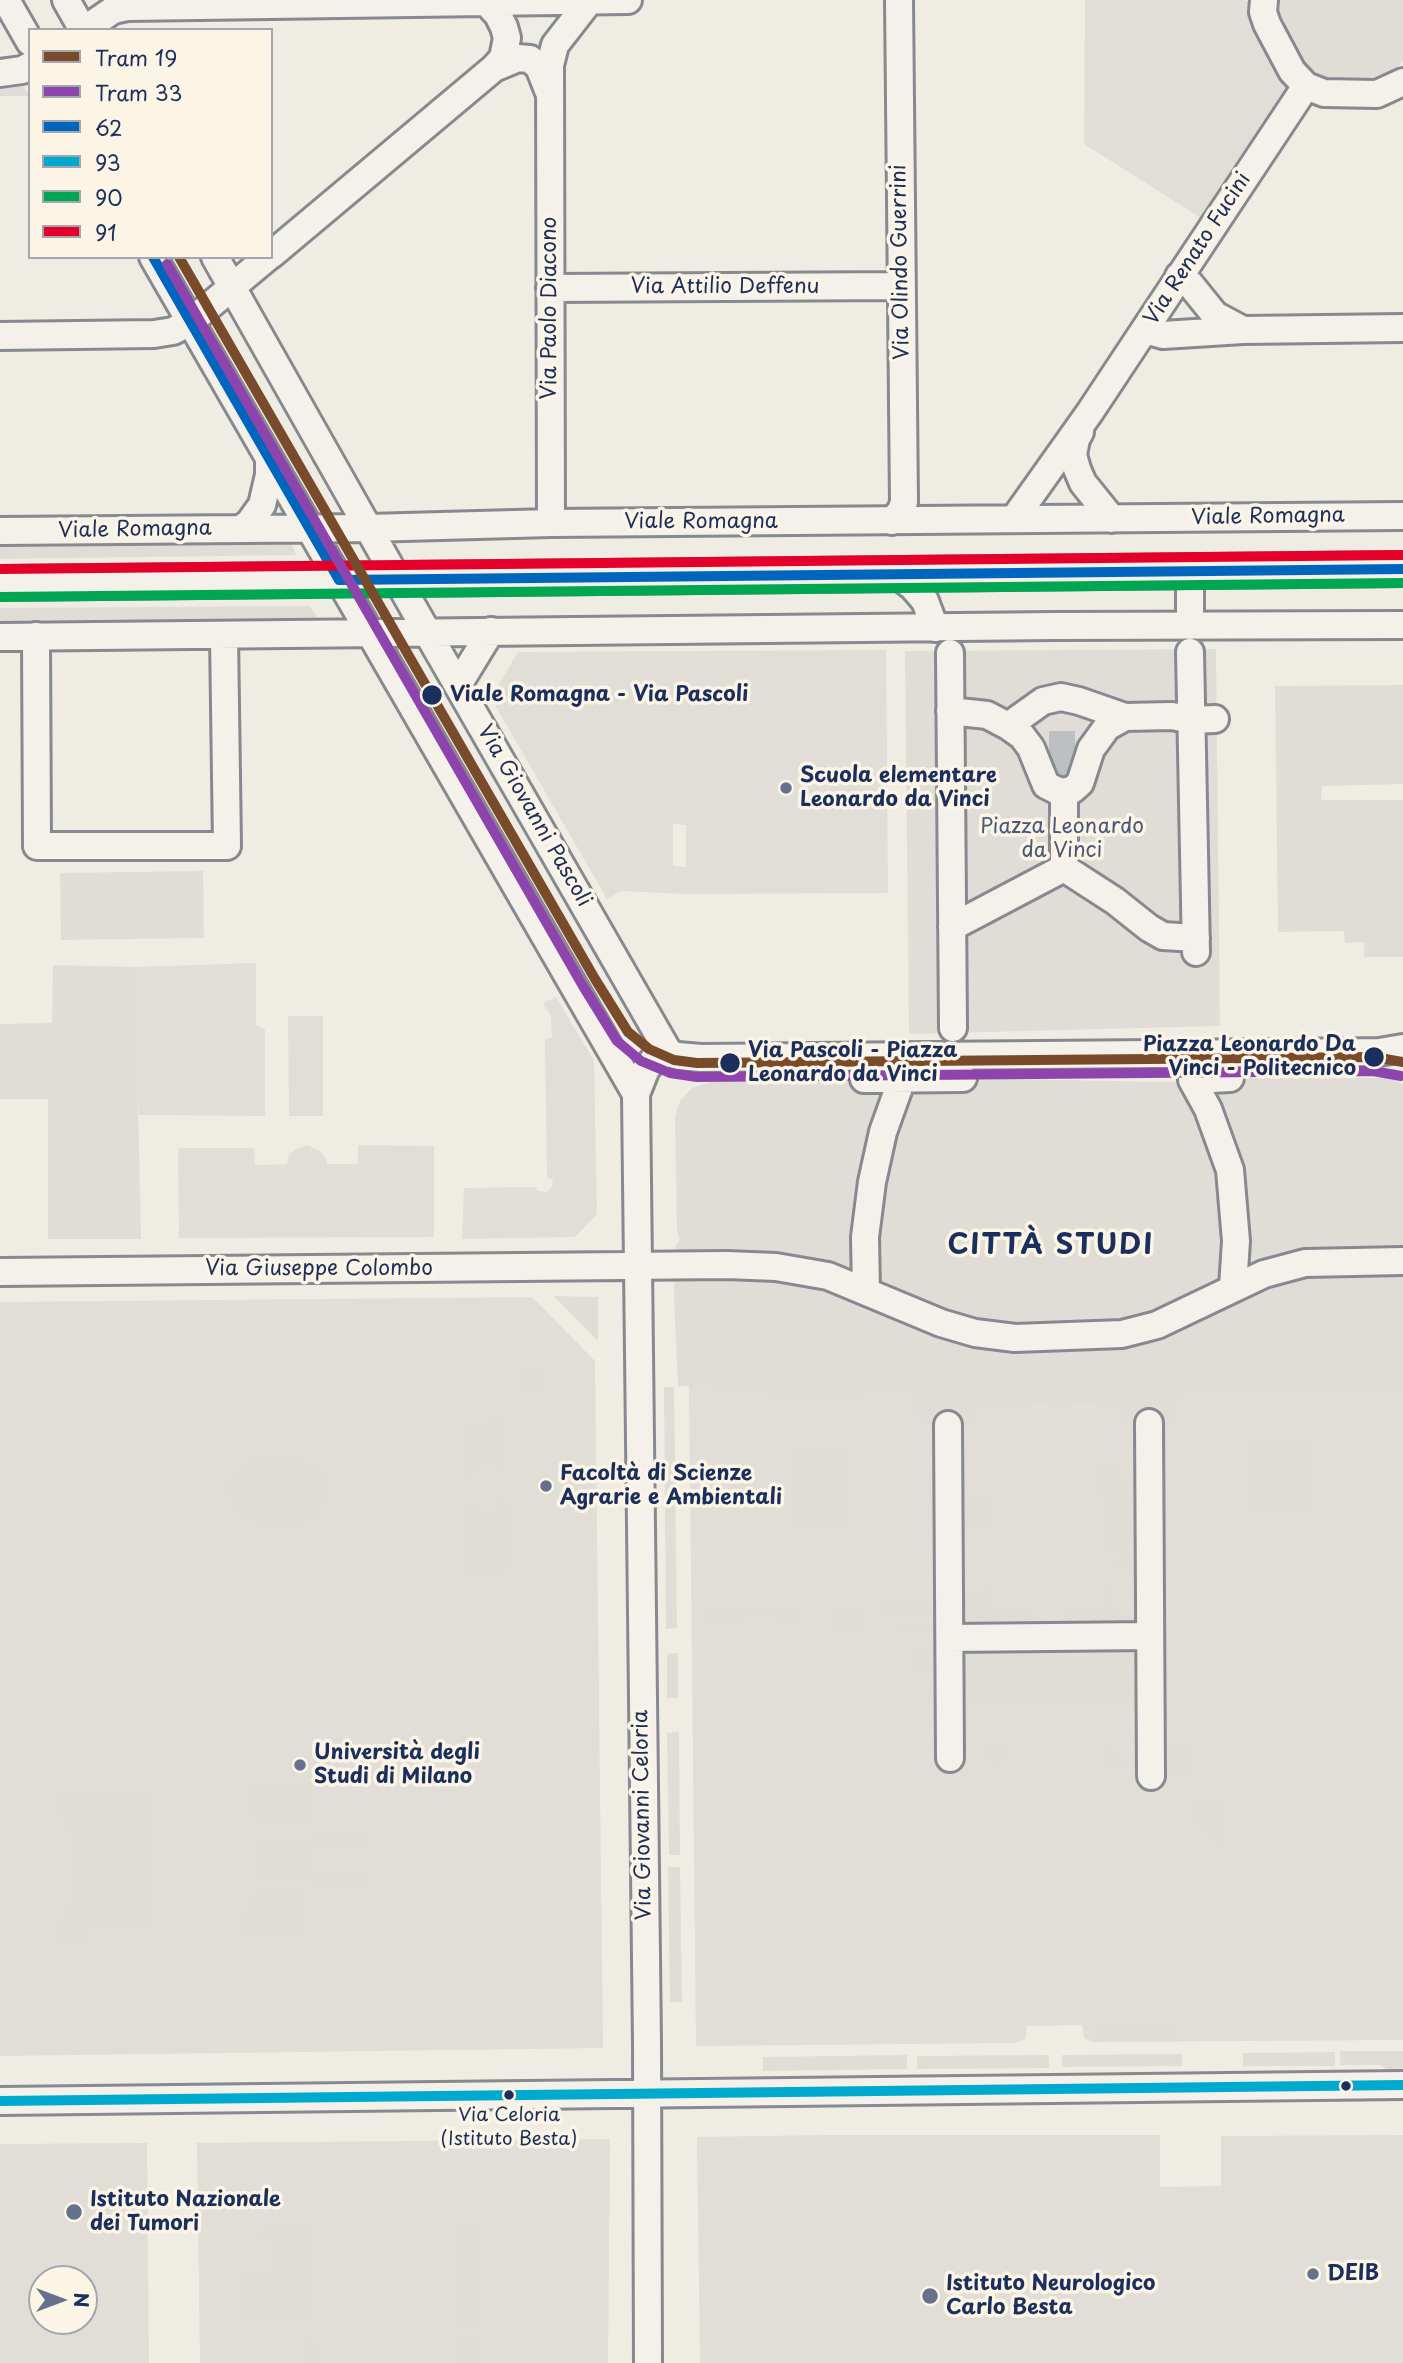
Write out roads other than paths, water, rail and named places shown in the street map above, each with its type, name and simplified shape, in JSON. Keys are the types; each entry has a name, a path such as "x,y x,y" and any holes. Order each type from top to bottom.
{"main road":[{"path":"0,583 1403,569"}],"street":[{"path":"6,0 28,38"},
{"path":"66,0 83,28"},
{"name":"Via Paolo Diacono","path":"551,523 550,65 555,45 589,0"},
{"path":"87,28 113,10 127,7 628,0"},
{"name":"Via Olindo Guerrini","path":"892,521 901,511 904,502 900,285 900,0"},
{"path":"1264,0 1263,12 1267,23 1292,71 1306,86 1324,93 1377,94 1402,85"},
{"path":"273,253 503,58 507,38 498,15 486,2"},
{"path":"494,68 517,58 533,60 539,67 549,92"},
{"path":"0,73 28,67"},
{"name":"Via Renato Fucini","path":"1014,519 1090,412 1306,86"},
{"path":"154,259 636,1094"},
{"name":"Via Giovanni Pascoli","path":"216,259 669,1052"},
{"path":"0,336 154,334 176,330 190,322 266,259"},
{"path":"1179,276 1191,284 1215,315 1243,330"},
{"name":"Via Attilio Deffenu","path":"550,288 900,285"},
{"path":"1145,330 1163,335 1243,330 1403,328"},
{"name":"Via Renato Fucini","path":"1090,412 1076,439 1073,455 1083,483 1112,519"},
{"path":"241,529 262,505 268,484 269,458"},
{"name":"Viale Romagna","path":"0,531 368,528 551,523 1403,516"},
{"path":"1064,868 1115,901 1149,929 1163,936 1196,945 1206,894 1203,720 1190,639 1191,571"},
{"path":"896,574 925,601 935,628"},
{"path":"0,637 935,628 1190,639 1403,625"},
{"path":"458,685 491,631"},
{"path":"36,636 37,846 227,846 224,635"},
{"path":"950,653 953,1028"},
{"path":"1008,726 1043,701 1061,697 1125,717 1172,716 1203,720"},
{"path":"950,711 987,715 1008,726 1022,736 1031,748 1046,785 1064,792 1072,790 1080,783 1087,758 1107,727 1125,717"},
{"path":"1064,792 1064,868"},
{"path":"952,927 1064,868"},
{"path":"1395,1053 701,1058 678,1056 669,1052 650,1063 636,1094 638,1266 776,1267 828,1276 903,1308 975,1333 1042,1338 1122,1334 1157,1325 1264,1274 1305,1263 1403,1261"},
{"path":"866,1291 858,1244 883,1132 884,1086 963,1078"},
{"path":"1204,1099 1230,1170 1246,1240 1233,1287"},
{"name":"Via Giuseppe Colombo","path":"0,1272 638,1266"},
{"name":"Via Giovanni Celoria","path":"638,1266 648,2363"},
{"path":"1149,1423 1151,1776"},
{"path":"948,1425 950,1758"},
{"path":"950,1638 1150,1636"},
{"path":"0,2101 1403,2085"}],"tram line":[{"name":"19","path":"180,259 595,979 628,1032 649,1049 674,1060 697,1063 1374,1057 1403,1062"},
{"name":"33","path":"167,264 583,986 617,1041 641,1061 670,1073 697,1077 1373,1071 1401,1076"}],"place":[{"name":"Viale Romagna - Via Pascoli","path":"432,695"},
{"name":"Scuola elementare Leonardo da Vinci","path":"786,788"},
{"name":"Piazza Leonardo Da Vinci - Politecnico","path":"1374,1057"},
{"name":"Via Pascoli - Piazza Leonardo da Vinci","path":"730,1063"},
{"name":"Facoltà di Scienze Agrarie e Ambientali","path":"546,1486"},
{"name":"Università degli Studi di Milano","path":"300,1765"},
{"name":"Via Celoria (Istituto Besta)","path":"509,2095"},
{"name":"Istituto Nazionale dei Tumori","path":"74,2212"},
{"name":"DEIB","path":"1313,2274"},
{"name":"Istituto Neurologico Carlo Besta","path":"930,2296"}],"district":[{"name":"CITTÀ STUDI","path":"1051,1246"}],"park label":[{"name":"Piazza Leonardo da Vinci","path":"1062,839"}]}
